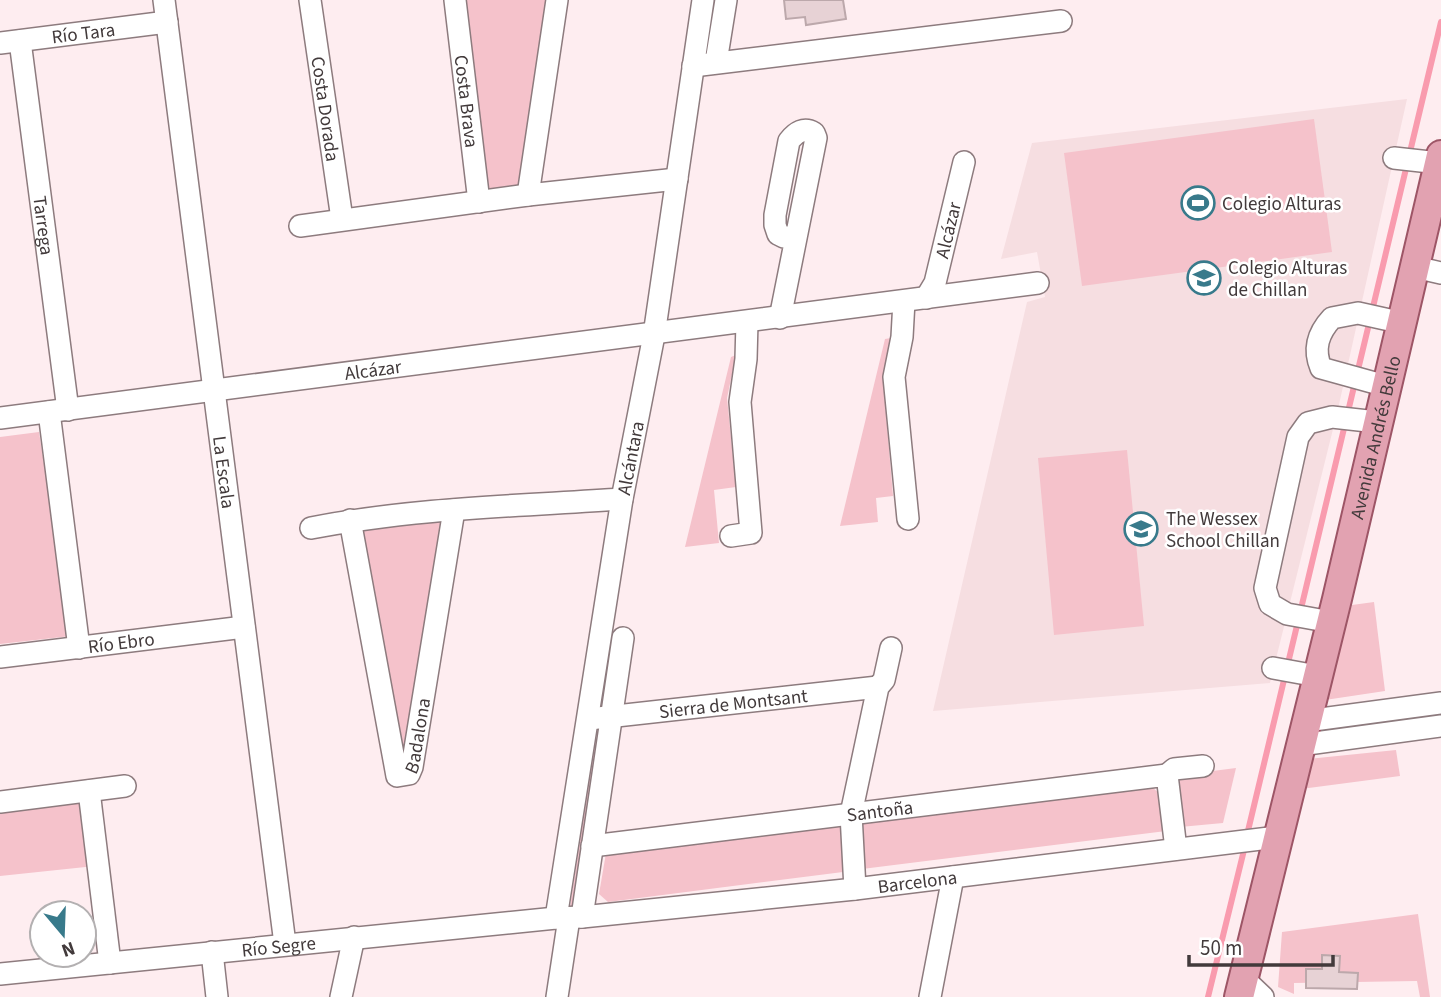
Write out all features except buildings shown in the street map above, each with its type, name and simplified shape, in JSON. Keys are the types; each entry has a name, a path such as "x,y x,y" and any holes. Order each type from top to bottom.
{"main road":[{"name":"Avenida Andrés Bello","path":"1248,991 1266,839 1303,733 1331,622 1367,421 1365,381 1393,320 1428,270 1440,159"}],"street":[{"name":"La Escala","path":"164,0 285,944"},
{"name":"Costa Dorada","path":"310,0 342,219"},
{"name":"Costa Brava","path":"455,0 479,202"},
{"path":"528,195 557,0"},
{"name":"Alcántara","path":"556,997 569,918 589,719 622,499 654,335 703,0"},
{"path":"716,62 726,0"},
{"path":"694,66 1061,21"},
{"name":"Río Tara","path":"10,42 167,22"},
{"name":"Tarrega","path":"10,42 58,411 79,648"},
{"path":"1394,158 1440,159"},
{"name":"Alcázar","path":"926,298 935,283 964,162"},
{"path":"300,226 677,178"},
{"path":"780,317 796,237"},
{"name":"Alcázar","path":"0,418 1038,283"},
{"path":"904,301 902,337 894,377 908,519"},
{"path":"1365,381 1321,368 1317,352 1320,334 1332,318 1359,313 1393,320"},
{"path":"731,536 751,533 740,402 746,359 747,322"},
{"path":"1331,622 1287,614 1270,604 1265,580 1300,432 1308,423 1332,416 1367,421"},
{"path":"311,528 350,520 454,510 622,499"},
{"name":"Badalona","path":"350,520 397,776 409,774 412,767 454,510"},
{"name":"Río Ebro","path":"0,657 244,627"},
{"name":"Alcántara","path":"569,918 592,846 623,638"},
{"path":"855,889 851,814 877,687 884,680 891,648"},
{"path":"1273,668 1317,676"},
{"name":"Sierra de Montsant","path":"589,719 877,687"},
{"path":"1303,733 1441,703"},
{"path":"1303,733 1441,726"},
{"name":"Santoña","path":"592,846 1167,775 1174,769 1203,766"},
{"path":"1167,775 1176,849"},
{"path":"0,802 125,786"},
{"path":"89,791 110,963"},
{"name":"Barcelona","path":"569,918 855,889 1266,839"},
{"path":"930,997 953,877"},
{"name":"Río Segre","path":"0,974 354,937 569,918"},
{"path":"341,997 354,937"},
{"path":"212,952 217,997"}],"shaded area":[{"path":"462,0 551,0 521,191 490,195"},
{"path":"1407,99 1338,409 1270,683 933,711 1027,302 1045,297 1037,252 1001,259 1032,143"},
{"name":"Colegio Alturas","path":"1314,119 1332,252 1082,286 1064,153"},
{"path":"891,338 883,378 893,496 876,498 878,522 840,526 885,339"},
{"path":"736,355 727,398 736,487 714,490 719,543 685,547 731,357"},
{"path":"39,432 71,636 0,644 0,437"},
{"path":"1127,450 1144,626 1054,635 1038,458"},
{"path":"451,515 401,772 355,523"},
{"path":"1374,602 1385,691 1325,700 1352,605"},
{"path":"595,740 601,741 576,908 570,907"},
{"path":"1396,750 1400,776 1301,789 1308,759"},
{"path":"1236,768 1223,823 1180,827 1174,776"},
{"path":"1151,786 1162,796 1166,831 862,869 861,821"},
{"path":"84,796 95,866 0,876 0,809"},
{"path":"840,824 843,872 608,902 599,894 606,853"},
{"path":"1418,914 1430,997 1420,997 1417,981 1294,983 1294,994 1278,987 1282,932"}],"waterway":[{"path":"1247,835 1441,22"},
{"path":"1208,997 1245,846"}],"place":[{"name":"Colegio Alturas","path":"1198,203"},
{"name":"Colegio Alturas de Chillan","path":"1204,278"},
{"name":"The Wessex School Chillan","path":"1141,529"}]}
